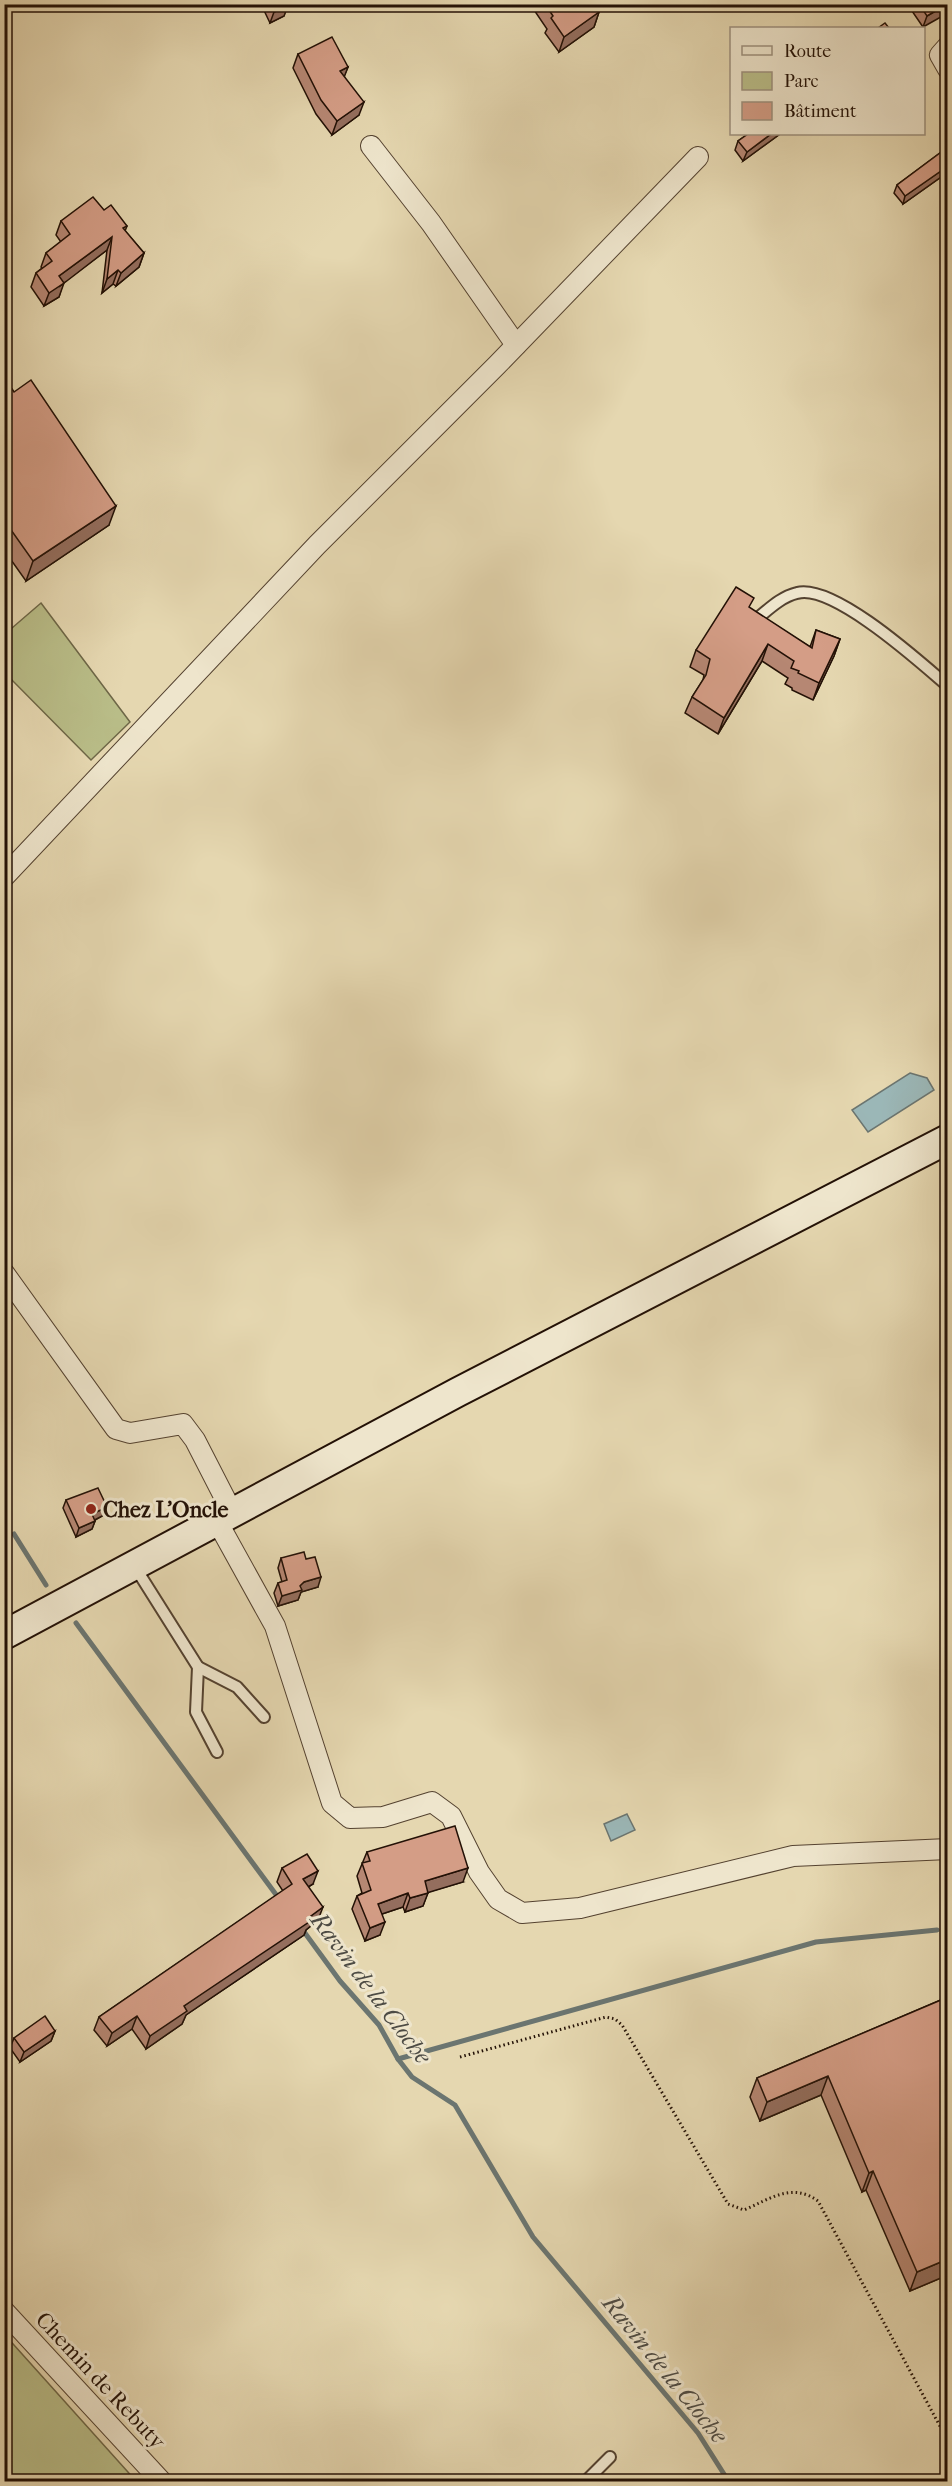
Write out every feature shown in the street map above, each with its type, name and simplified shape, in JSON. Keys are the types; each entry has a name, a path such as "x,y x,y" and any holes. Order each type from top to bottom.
{"main road":[{"path":"4,1635 226,1519 458,1392 948,1139"}],"street":[{"path":"948,46 940,55 948,69"},
{"path":"371,146 431,222 516,345"},
{"path":"4,877 317,545 516,345 698,157"},
{"path":"4,1273 116,1429 130,1433 183,1424 195,1440 226,1519 275,1626 332,1803 350,1818 383,1817 432,1802 451,1816 479,1872 498,1899 522,1913 580,1908 793,1856 946,1850"},
{"name":"Chemin de Rebuty","path":"4,2312 162,2481"}],"lane":[{"path":"754,621 780,601 797,593 813,592 833,599 891,639 948,686"},
{"path":"135,1567 198,1668 237,1687 264,1717"},
{"path":"198,1668 196,1712 217,1752"},
{"path":"585,2481 610,2457"}],"path":[{"path":"946,1850 948,1917"},
{"path":"460,2057 606,2017 615,2019 622,2025 728,2204 744,2210 779,2193 796,2192 808,2193 818,2201 948,2441"}],"green space":[{"path":"41,603 130,722 91,760 5,673 5,634"},
{"path":"5,2335 136,2481 5,2481"}],"water":[{"path":"910,1073 927,1078 934,1090 868,1132 852,1110"},
{"path":"627,1814 635,1830 611,1841 604,1824"}],"building":[{"path":"270,4 287,4 288,6 274,12"},
{"path":"545,4 594,4 599,12 564,37"},
{"path":"919,4 947,4 927,16"},
{"path":"332,37 348,67 340,71 364,102 337,121 321,100 298,54"},
{"path":"747,135 770,135 747,152 738,141"},
{"path":"948,147 948,166 905,196 897,185"},
{"path":"93,197 104,210 111,205 127,226 123,228 144,253 121,273 118,270 107,279 112,237 59,276 64,283 49,293 36,273 52,261 46,253 70,234 61,221"},
{"path":"4,378 14,392 31,380 116,506 33,561 4,520"},
{"path":"736,587 754,598 749,607 812,648 816,630 840,639 819,683 791,668 794,661 768,644 724,718 692,697 706,675 710,659 696,650"},
{"path":"98,1488 107,1507 92,1514 95,1521 79,1528 66,1500"},
{"path":"304,1552 306,1559 315,1557 321,1577 304,1582 300,1586 302,1590 282,1596 278,1583 287,1580 281,1558"},
{"path":"455,1826 468,1868 425,1881 428,1893 410,1898 408,1893 378,1904 385,1922 370,1928 357,1896 371,1890 362,1863 370,1861 367,1852"},
{"path":"307,1854 318,1871 303,1879 323,1907 307,1919 309,1922 184,2006 187,2011 150,2036 137,2016 112,2033 99,2017 292,1884 282,1868"},
{"path":"948,1997 948,2259 917,2272 873,2171 869,2173 828,2076 767,2102 757,2078"},
{"path":"45,2016 55,2031 24,2052 14,2038"}],"waterway":[{"name":"Ravin de la Cloche","path":"14,1534 46,1585"},
{"name":"Ravin de la Cloche","path":"76,1623 280,1900"},
{"name":"Ravin de la Cloche","path":"302,1929 340,1981 379,2025 398,2059 412,2077 455,2105 533,2237 698,2433 729,2482"},
{"path":"398,2059 816,1942 937,1930"}],"place":[{"name":"Chez L'Oncle","path":"91,1509"}]}
